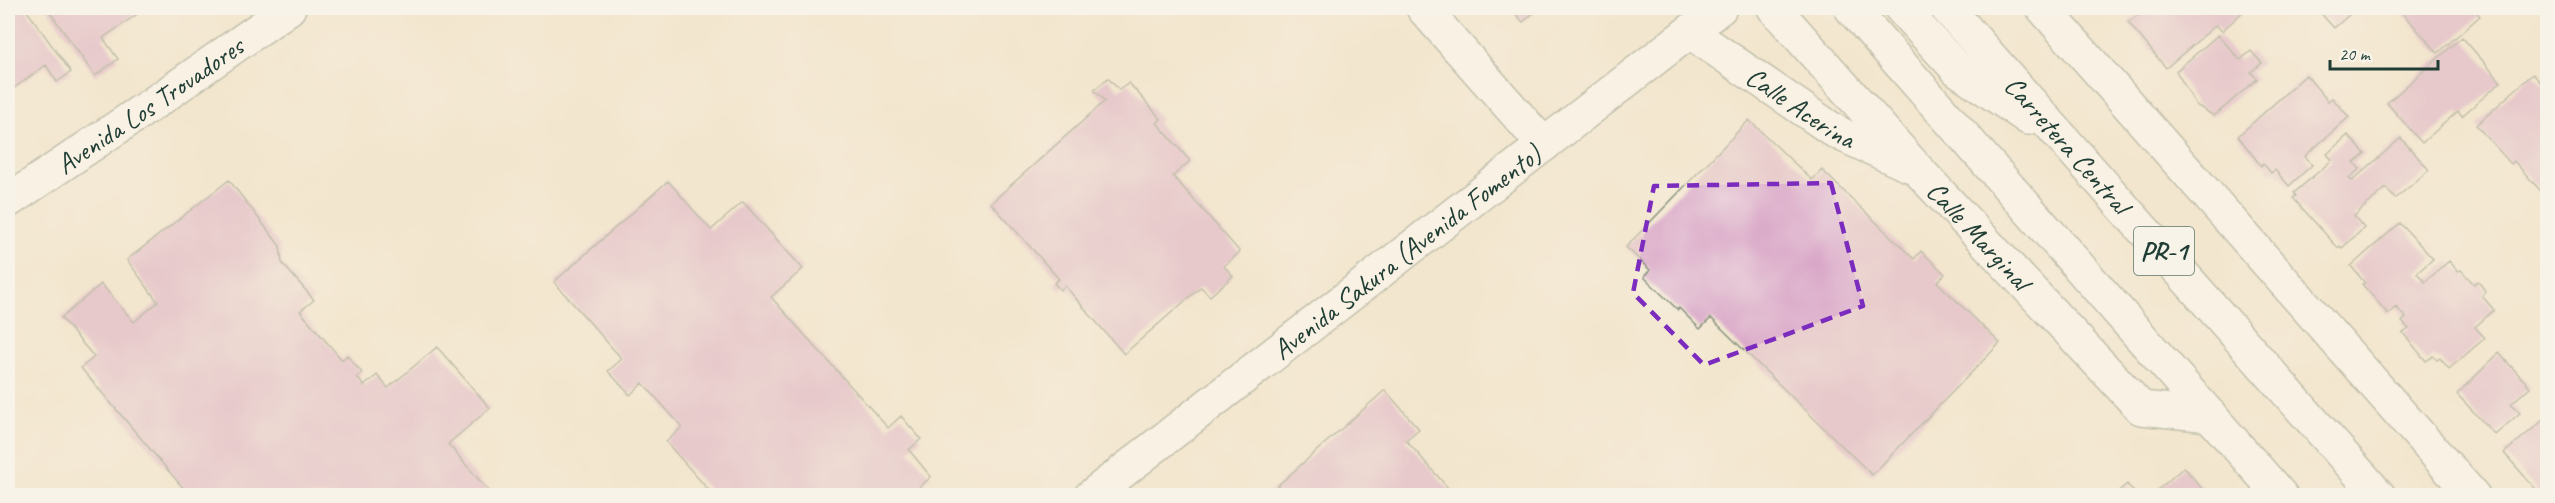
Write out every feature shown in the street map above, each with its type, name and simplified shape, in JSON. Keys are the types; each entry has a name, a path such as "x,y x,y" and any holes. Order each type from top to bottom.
{"street":[{"name":"Avenida Los Trovadores","path":"8,201 289,8"},
{"path":"1423,8 1544,145"},
{"name":"Avenida Sakura (Avenida Fomento)","path":"1091,495 1720,8"},
{"name":"Calle Marginal","path":"1774,8 1918,170 2141,408 2210,415"},
{"name":"PR-1","path":"1851,8 2281,495"},
{"path":"1901,8 1958,70 2067,144"},
{"name":"Carretera Central","path":"1947,8 2379,495"},
{"path":"2060,13 2474,495"},
{"name":"Calle Acerina","path":"1690,32 1836,132 1918,170"}],"highlighted area":[{"path":"1831,183 1863,306 1704,365 1633,293 1654,186"}],"building":[{"path":"16,8 25,8 71,72 57,82 46,65 10,91 8,88 8,14"},
{"path":"47,8 146,8 103,38 118,59 95,76"},
{"path":"1510,8 1539,8 1523,22"},
{"path":"2149,8 2247,8 2222,31 2216,25 2166,68 2128,22"},
{"path":"2316,8 2357,8 2334,28"},
{"path":"2398,8 2473,8 2480,16 2438,53"},
{"path":"2218,35 2240,60 2251,51 2262,63 2251,72 2257,79 2214,116 2196,105 2176,71"},
{"path":"2462,37 2501,82 2462,116 2458,111 2422,143 2387,103"},
{"path":"2533,74 2548,90 2548,199 2514,161 2511,164 2476,125"},
{"path":"2306,75 2328,101 2332,98 2349,117 2305,156 2312,165 2289,186 2275,170 2271,173 2263,163 2261,166 2238,136"},
{"path":"1108,78 1119,90 1129,83 1161,119 1157,123 1190,161 1173,176 1240,252 1224,266 1233,276 1210,296 1201,287 1124,354 1065,286 1060,290 1054,283 1059,279 991,203 1105,101 1094,90"},
{"path":"1749,120 1812,180 1822,170 1914,259 1921,251 1945,274 1937,282 2000,343 1872,475 1711,318 1700,329 1679,308 1678,310 1644,277 1650,270 1626,247"},
{"path":"2348,135 2365,154 2354,163 2360,169 2349,178 2352,181 2401,138 2429,170 2395,199 2386,188 2354,216 2364,228 2342,248 2340,246 2338,248 2293,198 2296,196 2294,193 2332,160 2327,154"},
{"path":"229,180 280,246 282,263 314,300 300,311 342,360 347,355 362,373 357,377 364,386 377,375 388,388 437,347 490,408 448,444 493,496 190,496 81,368 94,357 61,318 101,284 134,322 158,302 127,260"},
{"path":"668,181 711,230 743,202 803,269 771,297 888,428 901,416 921,439 909,450 931,477 919,487 923,491 918,496 714,496 666,442 682,427 643,383 630,395 608,371 622,359 554,282"},
{"path":"2400,223 2433,259 2417,273 2425,282 2449,261 2474,284 2478,281 2486,292 2482,296 2494,310 2475,327 2485,338 2449,369 2440,358 2437,360 2433,356 2426,361 2403,333 2409,329 2402,322 2406,318 2396,307 2388,314 2362,284 2365,283 2351,266"},
{"path":"2499,353 2530,387 2511,404 2520,413 2495,435 2457,394"},
{"path":"1385,390 1419,429 1406,440 1455,496 1266,496"},
{"path":"2548,416 2548,493 2547,496 2542,496 2504,453"},
{"path":"2184,467 2208,496 2151,496"},
{"path":"2127,484 2137,496 2113,496"}]}
